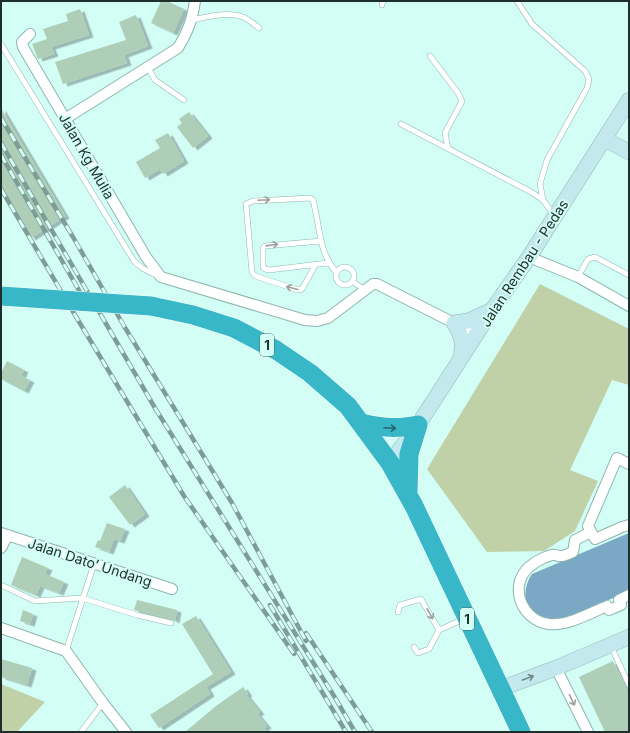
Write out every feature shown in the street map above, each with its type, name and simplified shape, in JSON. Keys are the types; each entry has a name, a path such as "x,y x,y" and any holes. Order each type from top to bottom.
{"highway":[{"name":"1","path":"1,296 151,306 193,315 234,328 276,350 310,373 348,406 390,463 408,493 521,732"},
{"path":"361,423 396,428 418,425 409,454 408,493"}],"main road":[{"name":"Jalan Rembau - Pedas","path":"390,463 418,425 492,310 529,257 629,100"},
{"path":"604,139 629,152"},
{"path":"460,361 463,344 461,335 454,323 468,321 492,310"},
{"path":"500,689 556,668 629,637"}],"street":[{"path":"65,119 178,48 187,33 192,20 195,1"},
{"name":"Jalan Kg Mulia","path":"30,34 22,42 23,48 146,257 161,277"},
{"path":"529,257 578,277 629,306"},
{"path":"161,277 305,320 317,321 328,318 373,284 380,285 454,323 478,333"},
{"path":"629,464 617,458 588,526 595,539 629,525"},
{"path":"591,532 575,540 573,552 562,556 554,554 533,564 524,571 519,592 522,607 537,620 549,624 563,623 607,606 609,610 621,605 619,600 629,595"},
{"name":"Jalan Dato’ Undang","path":"1,548 4,534 172,589"},
{"path":"1,628 66,650 126,732"},
{"path":"556,668 588,732"}],"lane":[{"path":"518,1 532,24 585,71 589,79 587,88 547,160 540,184 543,200"},
{"path":"192,20 208,16 227,15 243,17 259,28"},
{"path":"1,44 134,261 142,268 161,277"},
{"path":"430,56 458,93 462,101 446,133 448,148"},
{"path":"148,68 155,80 184,100"},
{"path":"401,124 533,193 543,200 555,216"},
{"path":"316,264 302,289 298,290 255,276 252,272 246,204 253,201 310,198 313,200 321,241 328,263 336,272 339,283 346,285 352,281 354,275 351,269 344,267 340,268 336,272"},
{"path":"321,241 268,245 263,248 263,266 265,269 269,270 328,263"},
{"path":"578,277 588,259 595,257 629,275"},
{"path":"352,281 365,290"},
{"path":"66,650 94,564"},
{"path":"1,585 34,601 82,598 136,615 171,623"},
{"path":"398,612 400,605 422,599 439,630"},
{"path":"414,647 418,653 429,649 439,630 467,618"},
{"path":"610,645 629,685"},
{"path":"81,732 103,702"}],"green space":[{"path":"540,284 629,329 629,385 612,380 570,470 598,481 575,531 544,551 487,552 427,469"},
{"path":"1,684 45,702 17,732 1,732"}],"water":[{"path":"629,533 629,591 563,620 555,622 537,616 529,610 525,594 527,583 532,574"}],"building":[{"path":"161,1 167,1 184,9 173,33 151,23"},
{"path":"80,9 89,35 51,47 54,54 38,59 32,44 47,39 43,29 68,21 66,14"},
{"path":"136,15 148,46 124,55 127,63 63,84 55,62 126,40 119,22"},
{"path":"1,108 65,216 31,238 1,186"},
{"path":"189,112 208,136 193,148 177,127 182,123 179,119"},
{"path":"168,133 184,161 163,174 160,169 145,178 136,162 160,148 155,140"},
{"path":"7,361 24,370 21,376 30,380 24,391 1,379 1,373"},
{"path":"125,485 145,514 130,525 109,497"},
{"path":"107,523 125,529 120,541 114,539 109,552 95,547 98,540 100,541"},
{"path":"22,557 48,568 45,574 64,582 59,593 40,586 36,595 11,585"},
{"path":"137,600 177,610 175,621 134,610"},
{"path":"23,610 33,614 30,624 20,621"},
{"path":"196,616 231,672 206,687 210,694 159,728 150,715 213,674 182,624"},
{"path":"1,659 32,668 27,685 1,677"},
{"path":"613,661 629,694 629,732 605,732 579,677"},
{"path":"243,687 248,694 246,695 260,712 257,714 267,726 264,728 268,732 185,732 216,706"}],"railway":[{"path":"1,118 73,237 124,326 232,503 306,641"},
{"path":"1,143 155,408 355,732"},
{"path":"1,155 84,299"},
{"path":"1,189 184,496 294,654"},
{"path":"270,605 346,732"},
{"path":"306,633 372,732"}]}
